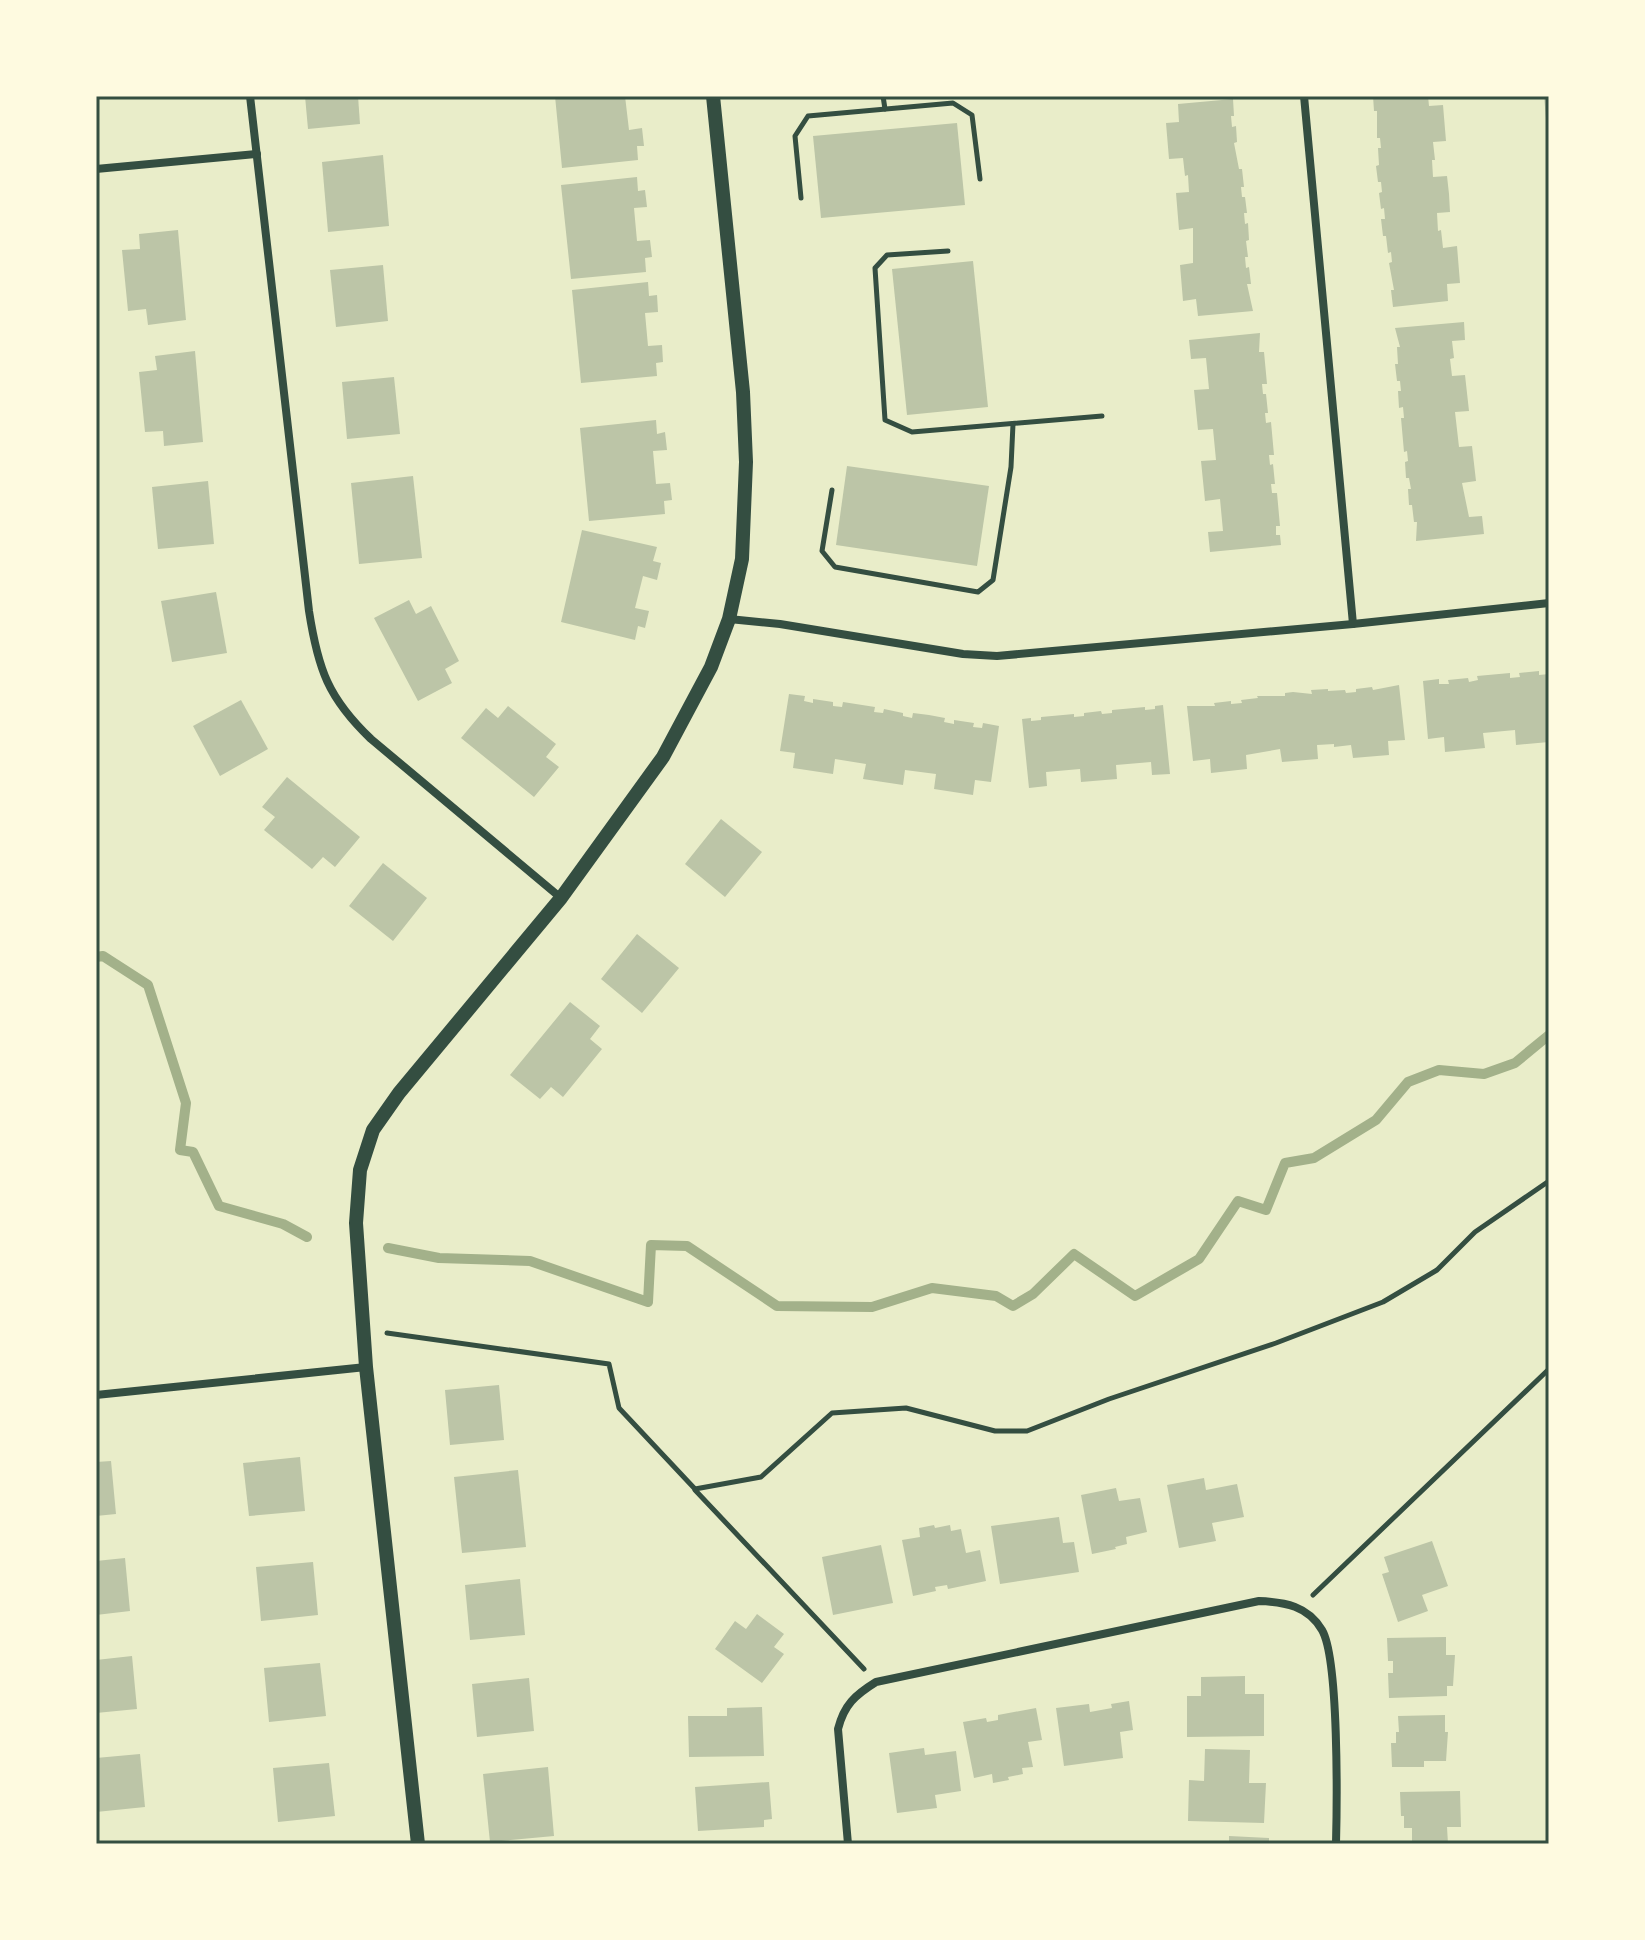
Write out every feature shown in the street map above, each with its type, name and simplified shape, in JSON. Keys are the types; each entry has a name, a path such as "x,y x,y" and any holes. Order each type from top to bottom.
{"street":[{"path":"250,96 309,611 313,642 322,671 333,697 348,718 561,898"},
{"path":"418,1844 366,1367 356,1223 360,1170 373,1130 399,1093 561,898 663,757 711,667 729,619 742,559 746,462 743,392 713,96"},
{"path":"1304,96 1353,624"},
{"path":"96,169 257,154"},
{"path":"729,619 780,624 963,654 997,656 1549,603"},
{"path":"96,1395 366,1367"},
{"path":"848,1844 838,1729 843,1710 856,1694 876,1682 1259,1601 1283,1602 1300,1608 1324,1632 1333,1694 1336,1844"}],"path":[{"path":"883,96 885,109"},
{"path":"801,198 795,136 808,116 953,103 972,115 980,179"},
{"path":"948,251 887,255 875,268 885,420 912,432 1102,416"},
{"path":"832,490 822,551 835,567 978,592 993,580 1011,467 1013,424"},
{"path":"695,1489 761,1477 832,1413 906,1408 995,1431 1027,1431 1109,1399 1276,1343 1383,1302 1437,1270 1475,1232 1549,1181"},
{"path":"364,1335 394,1332 609,1364 619,1408 876,1682"},
{"path":"1300,1608 1549,1369"}],"building":[{"path":"305,96 358,96 360,124 308,129"},
{"path":"555,96 625,96 629,130 642,128 644,146 637,146 638,160 562,168"},
{"path":"1373,96 1428,96 1429,106 1443,105 1446,141 1433,142 1433,177 1447,176 1450,212 1437,213 1438,231 1441,230 1443,248 1457,246 1460,283 1447,284 1448,301 1393,307 1391,252 1388,253 1381,219 1385,219 1384,208 1381,209 1381,182 1378,182 1376,166 1379,165 1378,148 1381,148 1380,138 1377,138 1377,111 1374,111"},
{"path":"1544,96 1549,96 1549,130 1547,130"},
{"path":"1233,99 1232,127 1236,126 1237,142 1234,143 1239,169 1242,169 1244,187 1241,187 1242,197 1245,197 1245,224 1248,223 1249,240 1246,241 1248,257 1245,257 1251,284 1247,284 1253,311 1198,316 1196,299 1183,301 1180,265 1193,263 1193,228 1179,230 1176,193 1189,192 1188,175 1185,176 1183,158 1169,159 1166,123 1179,122 1178,104"},
{"path":"957,123 965,205 821,218 813,136"},
{"path":"383,155 389,226 328,232 322,162"},
{"path":"637,177 638,191 645,190 647,207 634,208 637,241 650,240 652,257 645,258 646,272 571,279 561,185"},
{"path":"178,230 186,320 148,325 146,309 128,311 122,250 140,249 139,234"},
{"path":"973,261 988,407 907,415 892,269"},
{"path":"383,265 388,321 336,327 330,270"},
{"path":"648,282 649,296 657,295 658,312 645,313 648,346 662,345 663,362 656,363 657,376 581,383 572,290"},
{"path":"1464,322 1465,340 1452,341 1454,358 1450,359 1452,376 1465,375 1469,411 1455,412 1459,447 1472,446 1476,481 1462,483 1469,517 1482,516 1484,534 1416,541 1417,522 1414,522 1412,505 1409,505 1408,489 1411,489 1409,478 1406,478 1405,462 1408,461 1407,451 1404,452 1403,407 1399,408 1398,391 1401,391 1395,364 1398,364 1397,347 1400,347 1395,328"},
{"path":"1260,333 1259,352 1264,352 1267,384 1262,384 1268,413 1265,413 1266,423 1271,422 1274,455 1269,455 1275,484 1271,484 1272,493 1277,493 1280,526 1276,526 1276,535 1280,535 1281,545 1210,552 1208,532 1223,531 1220,499 1205,501 1201,461 1216,460 1213,429 1198,430 1194,390 1209,389 1206,358 1191,359 1189,340"},
{"path":"195,351 203,442 164,446 163,431 145,432 139,372 157,370 155,356"},
{"path":"394,377 400,434 347,439 342,382"},
{"path":"656,420 657,434 665,432 667,450 653,451 656,484 670,483 672,500 664,501 665,514 589,521 580,428"},
{"path":"847,466 989,486 977,566 836,545"},
{"path":"413,476 422,558 359,564 351,483"},
{"path":"208,481 214,544 158,549 152,487"},
{"path":"582,530 657,547 653,561 661,563 657,580 643,576 635,608 649,611 645,628 638,626 635,640 561,622"},
{"path":"216,592 227,653 172,662 161,601"},
{"path":"409,600 416,614 431,606 459,661 445,669 452,683 418,701 374,618"},
{"path":"1539,671 1539,675 1549,674 1549,742 1516,745 1515,730 1483,733 1485,748 1445,752 1444,737 1428,739 1423,681 1439,679 1439,684 1449,684 1448,680 1468,678 1469,682 1478,680 1477,676 1510,673 1510,678 1520,677 1519,673"},
{"path":"1399,685 1405,740 1388,741 1389,755 1353,758 1351,745 1334,747 1334,744 1317,745 1318,759 1282,762 1280,749 1246,755 1247,769 1211,773 1210,759 1193,761 1187,706 1215,706 1214,703 1231,701 1231,704 1242,703 1241,700 1257,696 1285,696 1285,693 1293,692 1312,694 1311,690 1345,690 1346,693 1356,692 1356,689 1372,687 1373,690"},
{"path":"789,694 805,696 804,701 813,703 813,699 833,702 833,706 842,707 843,702 875,707 874,712 883,713 884,709 903,713 903,716 912,718 913,713 945,718 944,722 954,724 954,720 974,723 973,727 982,728 983,723 999,726 991,782 975,780 973,795 934,789 936,774 905,770 903,785 863,779 866,764 835,759 833,774 793,768 795,753 780,751"},
{"path":"241,700 268,749 220,776 193,726"},
{"path":"1163,705 1170,774 1152,775 1151,762 1116,765 1117,779 1081,782 1080,769 1046,772 1047,786 1029,788 1022,719 1031,718 1031,721 1074,714 1074,717 1084,716 1084,713 1101,711 1102,714 1145,707 1145,710"},
{"path":"508,706 556,744 546,757 559,767 534,797 461,738 486,708 498,718"},
{"path":"287,777 360,837 335,867 323,857 312,869 264,830 275,817 262,807"},
{"path":"721,819 762,852 725,897 685,864"},
{"path":"383,863 427,898 393,941 349,906"},
{"path":"637,934 679,968 642,1013 601,979"},
{"path":"570,1002 600,1026 590,1039 602,1049 563,1097 551,1087 540,1099 510,1075"},
{"path":"499,1385 504,1440 450,1445 445,1390"},
{"path":"300,1457 305,1511 249,1516 243,1463"},
{"path":"111,1461 116,1514 96,1516 96,1462"},
{"path":"518,1470 526,1547 462,1553 454,1477"},
{"path":"1204,1478 1206,1490 1237,1484 1244,1517 1212,1523 1216,1541 1179,1548 1167,1485"},
{"path":"1116,1488 1119,1501 1140,1498 1147,1532 1126,1537 1127,1544 1116,1549 1092,1554 1081,1495"},
{"path":"1059,1517 1063,1543 1074,1542 1079,1572 1000,1584 991,1526"},
{"path":"934,1525 935,1528 950,1525 951,1531 961,1529 966,1553 980,1550 986,1581 948,1589 947,1585 935,1587 936,1591 913,1596 902,1540 920,1537 919,1528"},
{"path":"1432,1541 1448,1586 1422,1595 1428,1611 1398,1622 1382,1574 1389,1572 1384,1557"},
{"path":"881,1545 893,1603 833,1615 822,1557"},
{"path":"125,1558 130,1611 96,1615 96,1561"},
{"path":"313,1562 318,1615 261,1621 256,1567"},
{"path":"520,1579 525,1635 470,1640 465,1585"},
{"path":"757,1614 784,1634 774,1647 784,1654 762,1683 715,1649 735,1621 746,1629"},
{"path":"1446,1637 1446,1655 1455,1655 1453,1686 1447,1686 1447,1696 1389,1698 1388,1673 1393,1673 1393,1661 1388,1661 1387,1638"},
{"path":"132,1656 137,1709 96,1713 96,1660"},
{"path":"320,1663 326,1716 269,1722 264,1668"},
{"path":"1245,1676 1245,1694 1264,1694 1264,1736 1187,1737 1187,1696 1201,1696 1201,1677"},
{"path":"529,1678 534,1731 477,1737 472,1684"},
{"path":"1129,1701 1133,1730 1120,1732 1123,1758 1064,1766 1056,1708 1089,1704 1090,1712"},
{"path":"762,1707 764,1756 689,1757 688,1716 727,1716 727,1708"},
{"path":"1036,1708 1042,1740 1028,1742 1033,1767 1022,1768 1023,1774 1008,1777 1009,1780 993,1783 992,1774 974,1778 963,1722 986,1718 987,1722 998,1720 998,1715"},
{"path":"1445,1715 1445,1732 1448,1732 1446,1761 1424,1761 1424,1767 1392,1767 1391,1743 1396,1743 1396,1732 1399,1732 1398,1716"},
{"path":"924,1748 925,1755 956,1751 961,1791 935,1795 937,1808 897,1813 889,1753"},
{"path":"1205,1749 1250,1750 1249,1783 1266,1783 1264,1823 1188,1821 1189,1780 1204,1781"},
{"path":"140,1754 145,1807 96,1812 96,1758"},
{"path":"329,1763 335,1816 278,1822 273,1768"},
{"path":"548,1767 554,1836 490,1842 483,1774"},
{"path":"769,1782 772,1819 764,1820 764,1827 698,1831 695,1787"},
{"path":"1460,1791 1461,1827 1447,1827 1448,1844 1412,1844 1412,1828 1404,1828 1404,1816 1401,1816 1400,1792"},
{"path":"1229,1836 1269,1838 1269,1844 1229,1844"}],"waterway":[{"path":"96,957 103,956 148,985 186,1103 180,1150 193,1152 219,1206 283,1224 307,1237"},
{"path":"388,1248 439,1258 530,1261 648,1302 651,1245 687,1246 777,1306 872,1307 932,1288 996,1296 1013,1306 1033,1294 1074,1254 1135,1296 1199,1259 1238,1201 1266,1210 1285,1163 1314,1158 1376,1120 1408,1082 1439,1070 1484,1074 1515,1063 1549,1035"}]}
